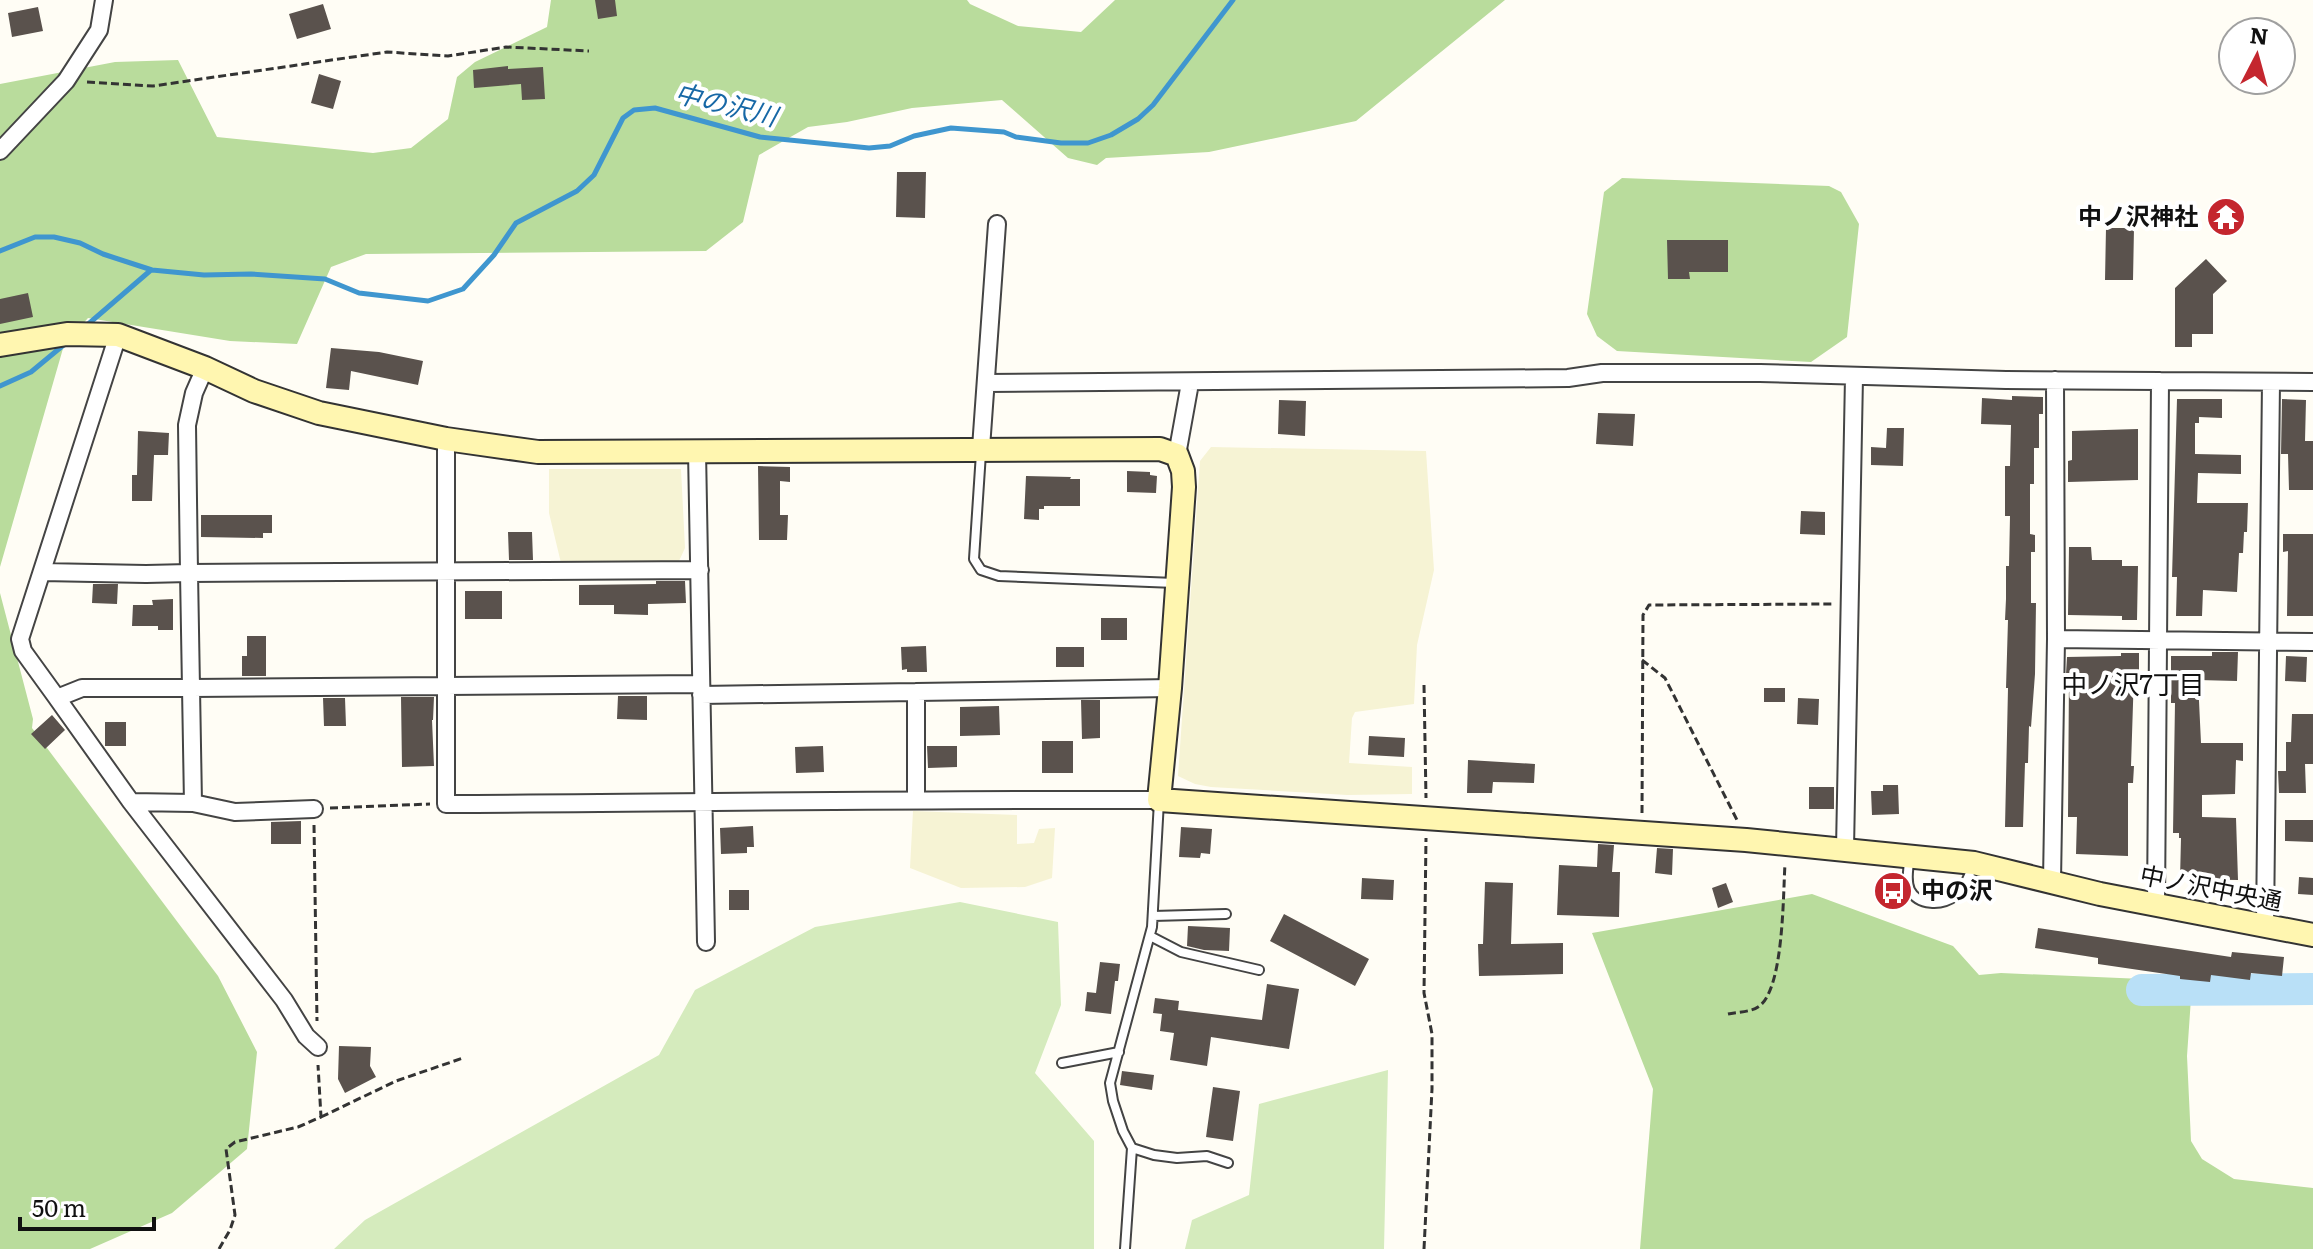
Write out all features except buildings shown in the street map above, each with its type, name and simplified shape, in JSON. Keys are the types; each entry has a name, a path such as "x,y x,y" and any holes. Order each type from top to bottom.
{"street":[{"path":"0,151 67,79 99,30 104,0"},
{"path":"981,448 997,224"},
{"path":"0,345 67,334 118,335 205,368 254,391 319,413 446,439 538,452 981,448 1160,449 1177,455"},
{"path":"118,335 20,639 23,651 131,802 284,1000 306,1036 318,1047"},
{"path":"193,803 187,425 194,393 205,368"},
{"path":"986,383 1568,378 1602,373 2313,382"},
{"path":"1845,849 1854,377"},
{"path":"2052,881 2056,639 2055,380"},
{"path":"2156,906 2160,381"},
{"path":"2265,926 2271,382"},
{"path":"446,439 446,804 1159,800 1184,487 1183,471 1177,455 1190,383"},
{"path":"697,451 706,942"},
{"path":"42,572 700,570"},
{"path":"2056,639 2313,642"},
{"path":"57,698 82,688 445,686 916,692 1170,688"},
{"path":"916,692 916,799"},
{"name":"中ノ沢中央通","path":"1159,800 1746,840 1910,855 1974,863 2156,906 2313,935"},
{"path":"131,802 193,803 235,812 314,809"}],"lane":[{"path":"981,448 974,559 981,570 999,576 1177,583"},
{"path":"1125,1249 1132,1148 1120,1121 1110,1083 1150,936 1159,800"},
{"path":"1910,855 1909,888 1915,898 1927,902 1942,903 1953,898 1964,887 1974,863"},
{"path":"1153,916 1226,914"},
{"path":"1150,936 1181,952 1259,970"},
{"path":"1062,1063 1119,1052"},
{"path":"1132,1148 1177,1158 1207,1156 1228,1163"}],"path":[{"path":"67,79 153,86 387,52 448,56 506,47 589,51"},
{"path":"1642,833 1643,615 1649,605 1851,604"},
{"path":"1642,660 1665,678 1746,840"},
{"path":"1424,685 1424,993 1432,1034 1424,1249"},
{"path":"321,1117 314,809 446,804"},
{"path":"1728,1014 1758,1008 1770,995 1781,944 1786,844"},
{"path":"219,1249 235,1215 226,1149 235,1142 298,1127 396,1081 463,1058"}],"shaded area":[{"path":"1211,447 1426,451 1434,570 1417,645 1414,704 1355,712 1349,763 1412,767 1412,794 1347,795 1211,787 1178,776 1200,461"},
{"path":"549,469 681,469 685,548 679,561 561,563 549,513"},
{"path":"913,811 1017,815 1017,844 1034,843 1039,829 1055,828 1052,878 1025,887 961,888 910,868"}],"green space":[{"path":"551,0 967,0 1018,26 1081,32 1115,0 1505,0 1356,121 1209,152 1106,158 1097,165 1068,158 1002,100 912,108 808,127 759,155 743,222 706,251 366,254 331,267 297,344 230,341 88,318 64,345 0,567 0,84 115,62 178,60 217,137 373,153 411,148 448,119 457,77 475,62 547,27"},
{"path":"1622,178 1829,186 1841,192 1859,224 1847,337 1811,362 1617,351 1597,336 1587,314 1604,192"},
{"path":"0,593 33,719 32,728 218,976 257,1052 247,1149 172,1213 90,1249 0,1249"},
{"path":"1812,894 1953,946 1979,975 2001,973 2143,979 2192,984 2187,1056 2191,1141 2202,1159 2234,1179 2313,1188 2313,1249 1640,1249 1653,1089 1592,933"},
{"path":"960,902 1058,922 1061,1005 1035,1073 1094,1141 1094,1249 334,1249 365,1220 659,1055 695,990 815,927"},
{"path":"1388,1070 1384,1249 1185,1249 1192,1220 1249,1195 1259,1104"}],"waterway":[{"name":"中の沢川","path":"0,251 35,237 54,237 80,243 152,270 325,279 359,293 428,301 463,289 494,255 516,223 577,191 594,175 623,118 634,110 655,108 760,137 869,148 890,146 914,136 951,128 1004,132 1016,137 1061,143 1088,143 1111,135 1138,119 1153,105 1233,0"},
{"path":"86,326 151,270"},
{"path":"0,386 31,372 66,343"},
{"path":"2142,990 2313,989"}],"place":[{"name":"中ノ沢神社","path":"2226,217"},
{"name":"中の沢","path":"1893,891"}],"district":[{"name":"中ノ沢7丁目","path":"2133,685"}]}
